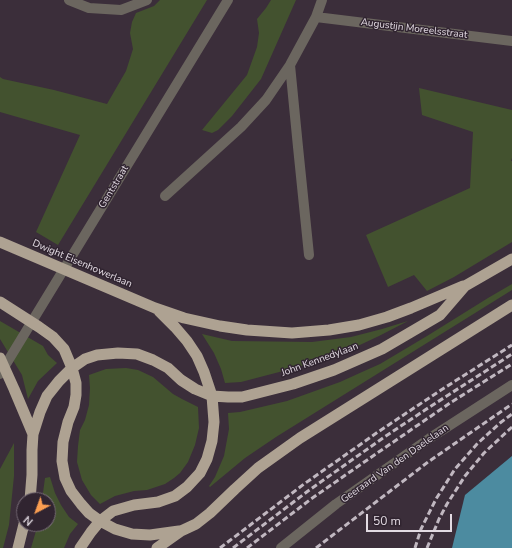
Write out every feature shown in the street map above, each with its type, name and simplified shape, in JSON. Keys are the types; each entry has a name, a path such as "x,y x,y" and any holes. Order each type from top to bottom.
{"highway":[{"name":"Dwight Eisenhowerlaan","path":"0,242 155,308 184,318 247,330 292,333 329,330 366,323 388,317 465,286"},
{"name":"John Kennedylaan","path":"31,492 33,434 40,412 47,396 59,381 72,368 85,359 97,355 118,353 137,354 168,368 181,380 195,389 212,396 242,397 293,384 334,370 382,349 440,315 465,286 512,259"},
{"path":"0,302 53,337 64,349 72,368 76,383 76,395 74,407 68,422 63,442 62,461 65,478 71,491 89,513 115,529 132,534 150,535 181,531"},
{"path":"157,548 181,531 196,524 210,513 258,468 300,438 512,305"},
{"name":"Dwight Eisenhowerlaan","path":"80,548 90,532 100,521 113,511 134,505 158,502 175,496 187,487 200,473 207,459 212,441 214,422 212,396 197,356 175,327 155,308"},
{"name":"John Kennedylaan","path":"0,358 33,434"},
{"path":"18,548 22,532"}],"street":[{"path":"69,0 121,10 146,0"},
{"name":"Gentstraat","path":"0,374 228,0"},
{"path":"165,196 241,127 266,100 290,65 316,17 322,0"},
{"name":"Augustijn Moreelsstraat","path":"316,17 512,41"},
{"path":"290,65 310,255"},
{"name":"Geeraard Van den Daelelaan","path":"281,548 336,504 430,438 512,385"}],"green space":[{"path":"160,0 207,0 58,245 36,232 80,135 0,112 0,77 3,79 54,90 107,104 126,71 133,49 130,33 132,22 136,13 154,6"},
{"path":"271,0 296,0 261,79 232,116 218,130 212,133 202,130 247,75 257,47 259,33 257,19"},
{"path":"419,88 512,110 512,242 454,277 427,291 414,275 388,287 366,235 470,188 473,132 422,115"},
{"path":"512,284 512,290 276,437 245,458 210,487 209,486 215,477 224,456 229,429 228,413 240,412 287,401 340,382 380,364"},
{"path":"0,321 43,346 48,355 57,363 38,381 28,399 22,375 0,339"},
{"path":"408,321 347,351 306,365 241,382 225,383 214,353 202,334 232,341 312,342 351,337"},
{"path":"126,368 138,370 153,377 173,394 198,407 199,428 195,445 188,462 180,473 174,478 165,484 147,490 134,491 115,496 100,504 91,495 82,480 77,462 80,430 85,420 89,405 89,375 106,369"},
{"path":"14,443 14,476 9,525 3,548 0,548 0,469"},
{"path":"50,477 55,492 43,492 45,478"},
{"path":"56,495 69,517 78,524 70,534 64,548 31,548 36,532 56,532"}],"water":[{"path":"512,456 512,548 452,548 465,495"}],"railway":[{"path":"220,548 304,484 378,432 512,345"},
{"path":"233,548 308,491 383,438 512,354"},
{"path":"247,548 311,499 370,458 450,403 512,364"},
{"path":"316,548 428,462 512,404"},
{"path":"415,548 421,529 436,499 455,469 477,444 512,414"},
{"path":"427,548 439,519 465,476 484,453 512,427"}]}
